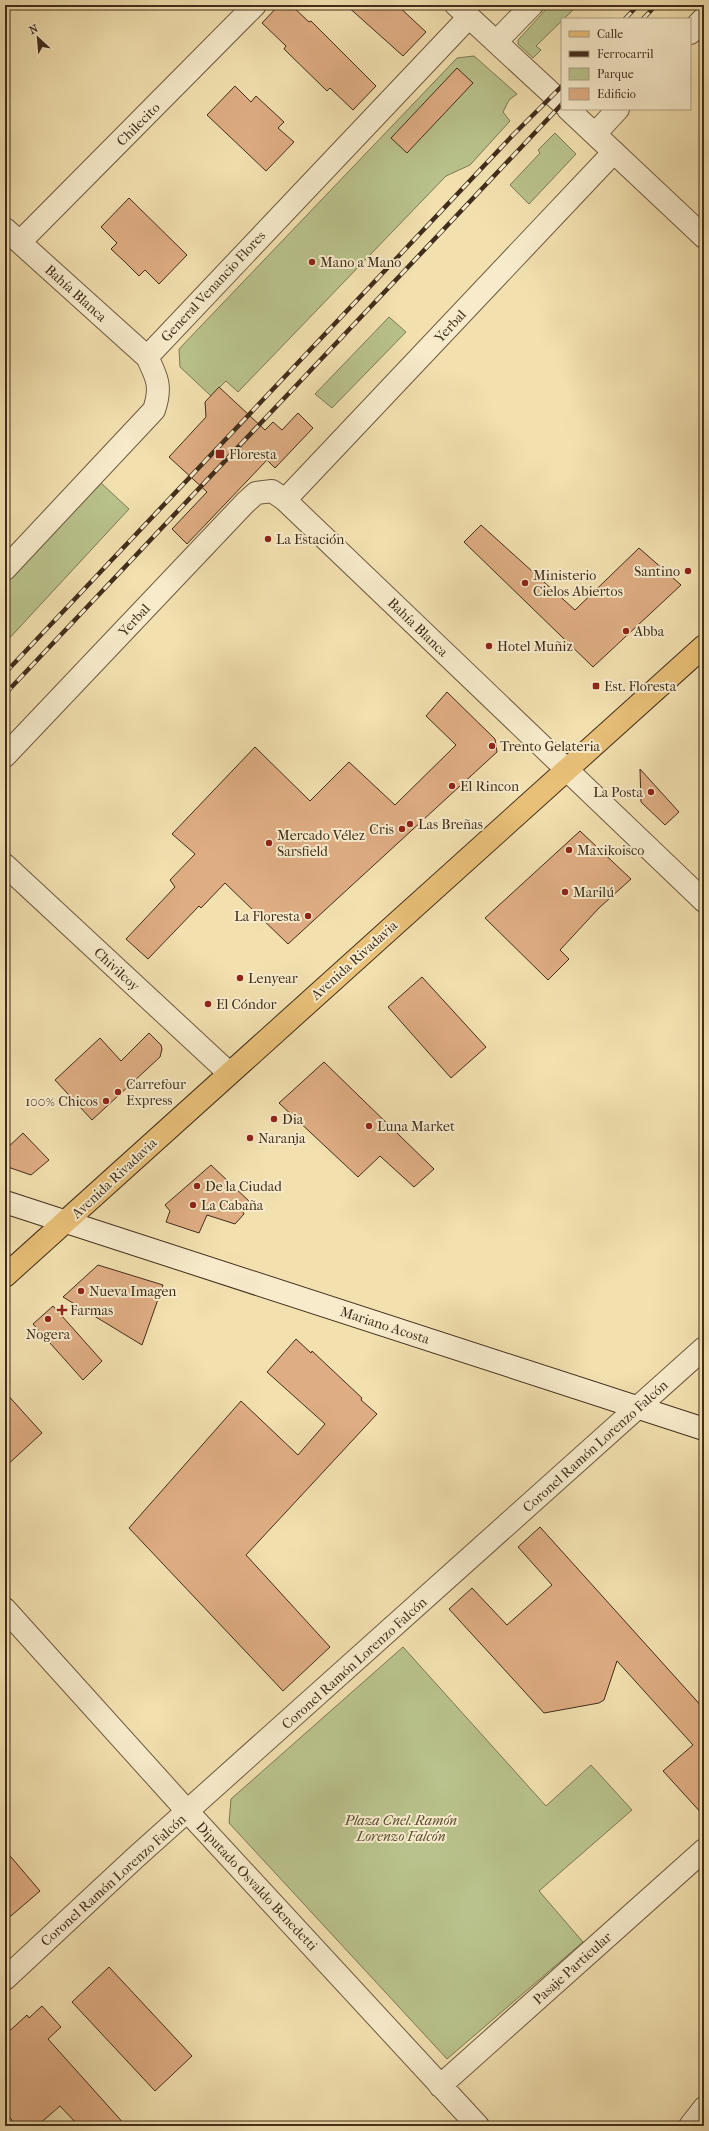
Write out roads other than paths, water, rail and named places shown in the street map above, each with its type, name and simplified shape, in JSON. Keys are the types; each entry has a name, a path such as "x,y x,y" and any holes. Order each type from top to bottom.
{"main road":[{"name":"Avenida Rivadavia","path":"5,1276 704,646"}],"street":[{"name":"Chilecito","path":"12,235 255,5"},
{"path":"496,42 532,5"},
{"path":"462,11 561,102"},
{"name":"General Venancio Flores","path":"147,357 462,11"},
{"path":"691,32 704,18"},
{"path":"569,110 704,237"},
{"path":"595,134 617,110"},
{"name":"Yerbal","path":"5,756 245,503 256,493 276,495 614,152"},
{"name":"Bahía Blanca","path":"12,235 147,357"},
{"path":"5,569 154,410 158,400 157,378 147,357"},
{"name":"Bahía Blanca","path":"276,495 704,901"},
{"name":"Chivilcoy","path":"5,865 229,1073"},
{"name":"Mariano Acosta","path":"5,1202 704,1429"},
{"name":"Coronel Ramón Lorenzo Falcón","path":"5,1979 136,1857 704,1348"},
{"name":"Diputado Osvaldo Benedetti","path":"5,1609 188,1812 478,2126"},
{"name":"Pasaje Particular","path":"440,2086 704,1850"},
{"path":"690,2126 704,2108"}],"railway":[{"path":"626,18 638,5"},
{"path":"644,18 656,5"},
{"path":"5,673 513,135 561,87"},
{"path":"5,694 561,105"}],"place":[{"name":"Mano a Mano","path":"312,262"},
{"name":"Floresta","path":"220,454"},
{"name":"La Estación","path":"268,539"},
{"name":"Santino","path":"688,571"},
{"name":"Ministerio Cielos Abiertos","path":"525,583"},
{"name":"Abba","path":"626,631"},
{"name":"Hotel Muñiz","path":"489,646"},
{"name":"Est. Floresta","path":"596,686"},
{"name":"Trento Gelateria","path":"492,746"},
{"name":"El Rincon","path":"452,786"},
{"name":"La Posta","path":"651,792"},
{"name":"Las Breñas","path":"410,824"},
{"name":"Cris","path":"402,829"},
{"name":"Mercado Vélez Sarsfield","path":"269,843"},
{"name":"Maxikoisco","path":"569,850"},
{"name":"Marilú","path":"565,892"},
{"name":"La Floresta","path":"308,916"},
{"name":"Lenyear","path":"240,978"},
{"name":"El Cóndor","path":"208,1004"},
{"name":"Carrefour Express","path":"118,1092"},
{"name":"100% Chicos","path":"106,1101"},
{"name":"Dia","path":"274,1119"},
{"name":"Luna Market","path":"369,1126"},
{"name":"Naranja","path":"250,1138"},
{"name":"De la Ciudad","path":"197,1186"},
{"name":"La Cabaña","path":"193,1205"},
{"name":"Nueva Imagen","path":"81,1291"},
{"name":"Farmas","path":"62,1310"},
{"name":"Nogera","path":"48,1319"}],"park label":[{"name":"Plaza Cnel. Ramón Lorenzo Falcón","path":"401,1828"}]}
